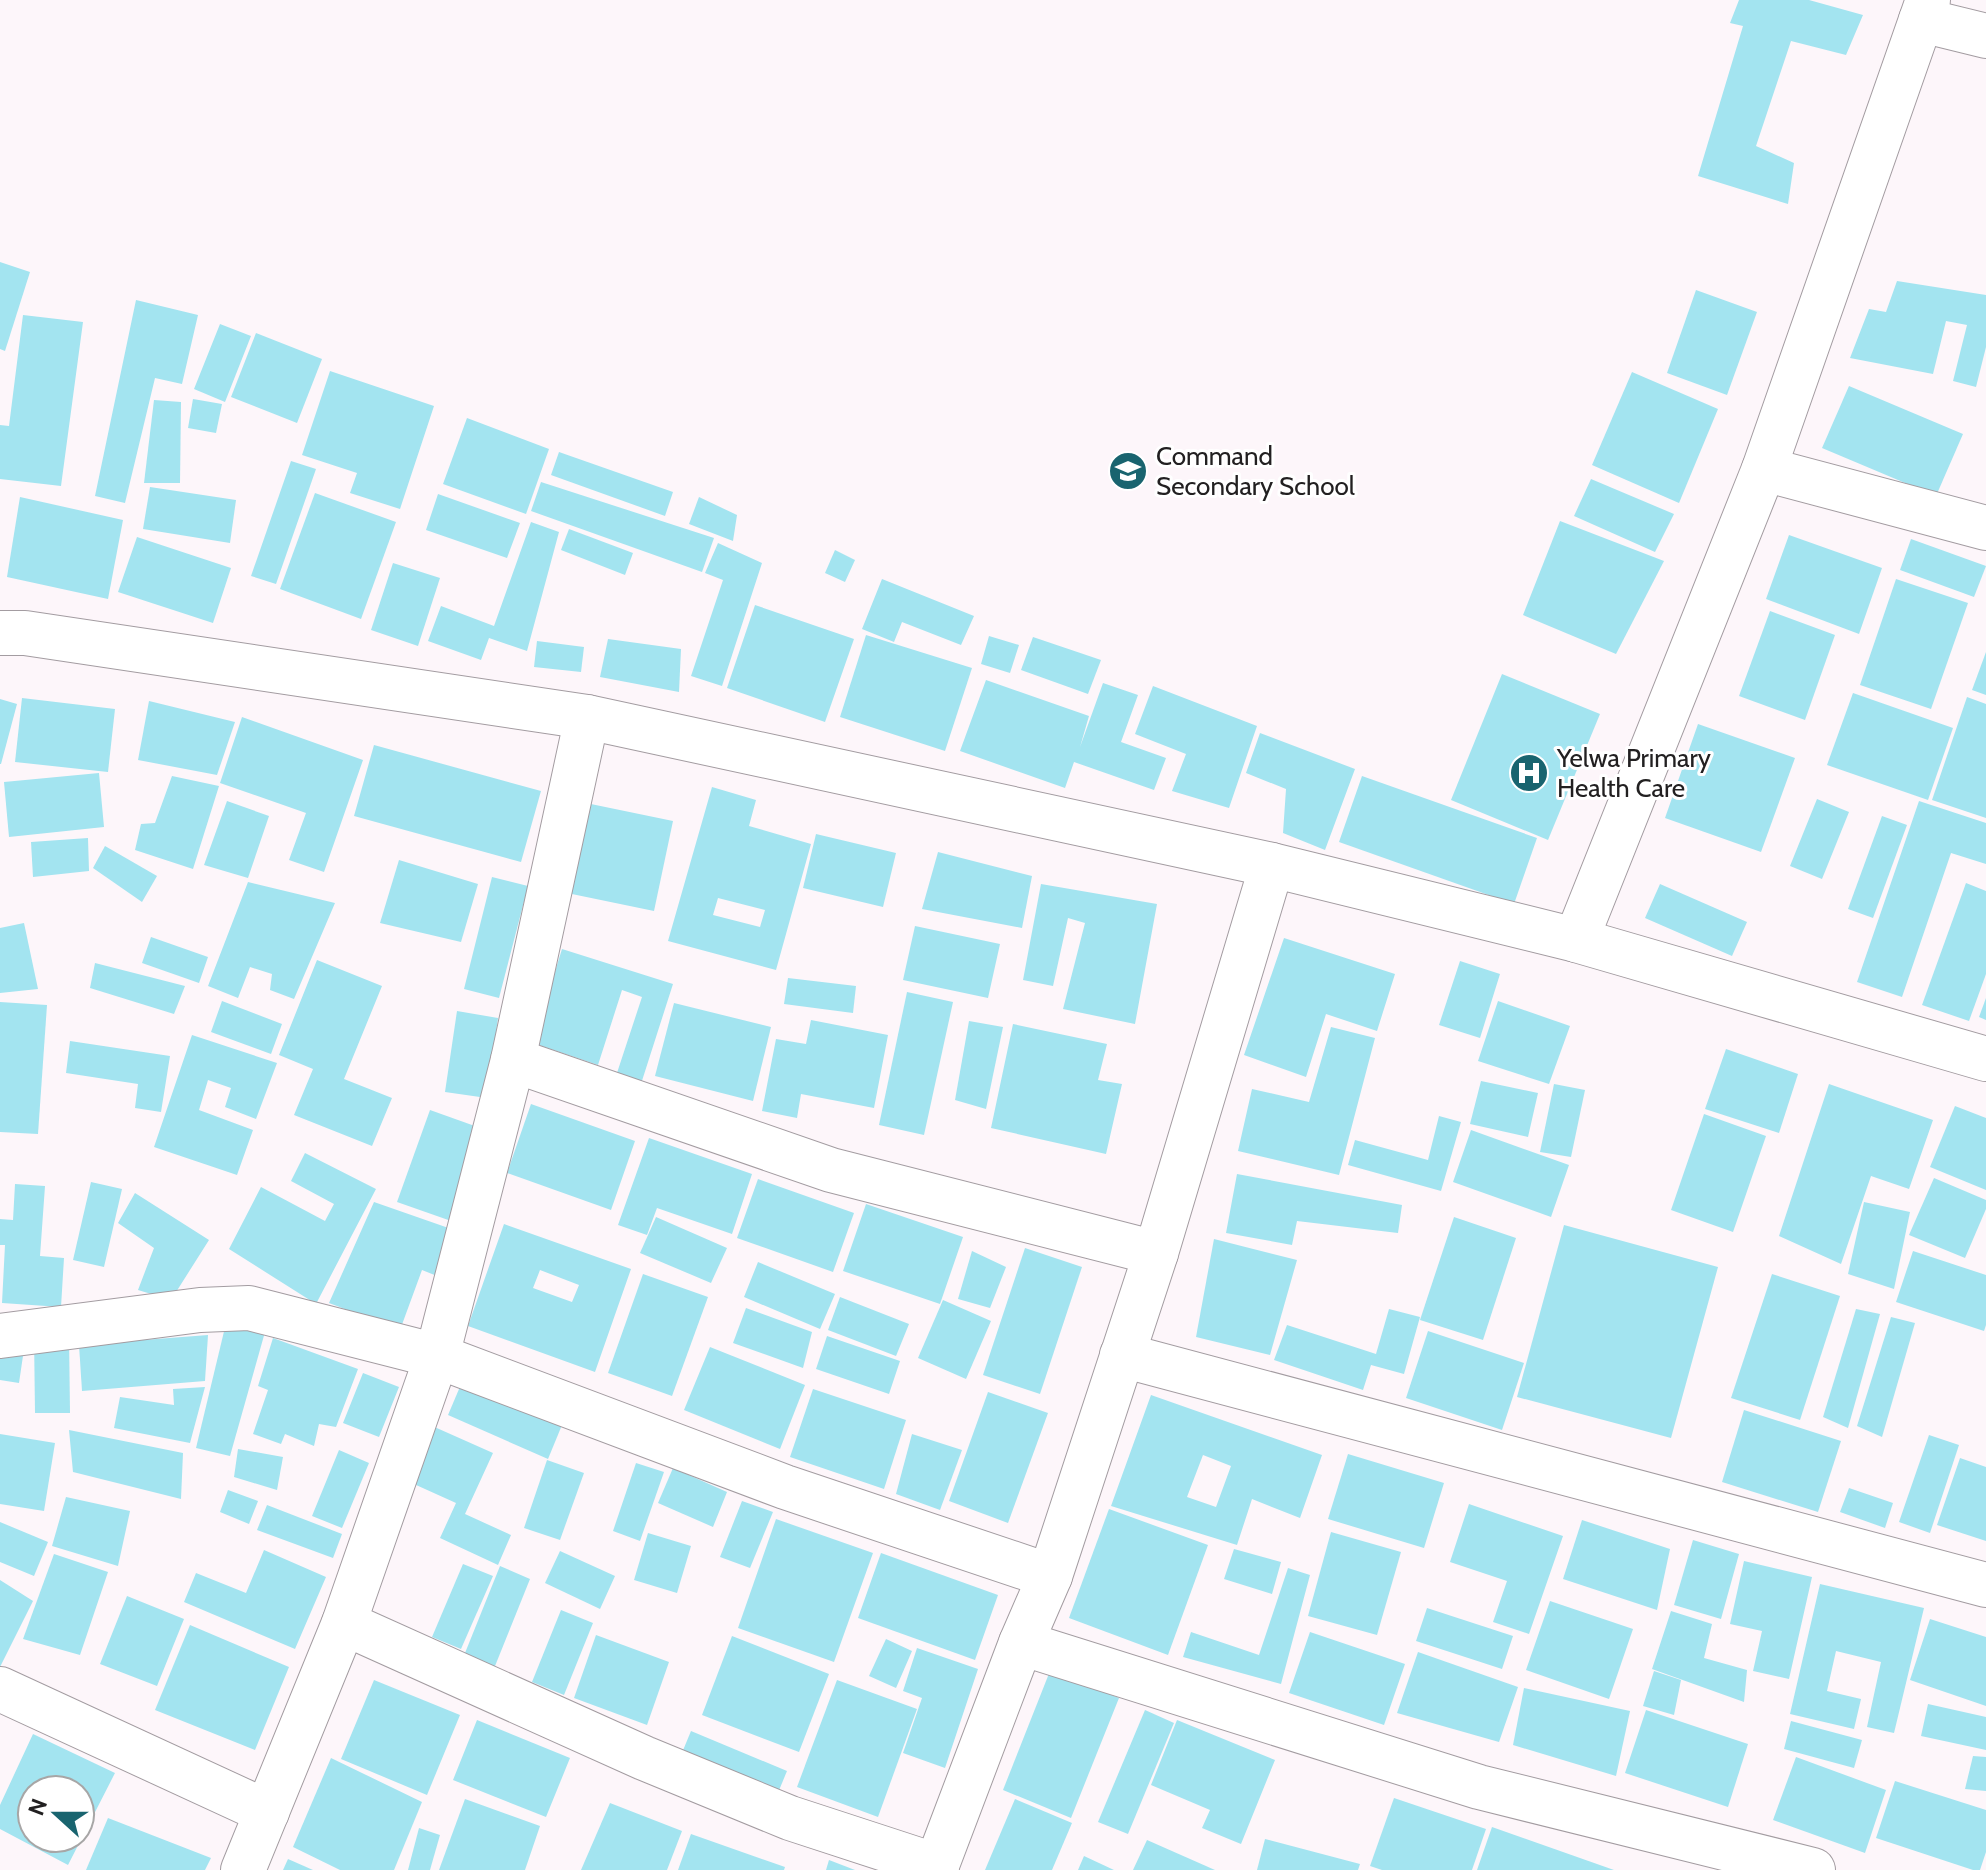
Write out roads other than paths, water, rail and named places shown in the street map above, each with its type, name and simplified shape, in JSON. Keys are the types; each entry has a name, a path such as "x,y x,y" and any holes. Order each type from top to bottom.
{"street":[{"path":"1576,940 1764,469 1924,10 1986,36"},
{"path":"1764,469 1986,528"},
{"path":"0,633 41,635 587,717 1272,865 1576,940 1986,1059"},
{"path":"243,1870 344,1623 437,1356 513,1060 587,717"},
{"path":"344,1623 644,1758 790,1818 936,1868 1021,1643 1050,1576 1156,1253 1272,865"},
{"path":"513,1060 831,1170 1156,1253"},
{"path":"0,1336 200,1310 249,1308 437,1356 785,1487 1050,1576"},
{"path":"1122,1355 1986,1585"},
{"path":"1021,1643 1479,1787 1813,1870"},
{"path":"0,1689 267,1812"}],"place":[{"name":"Command Secondary School","path":"1128,471"},
{"name":"Yelwa Primary Health Care","path":"1529,773"}]}
